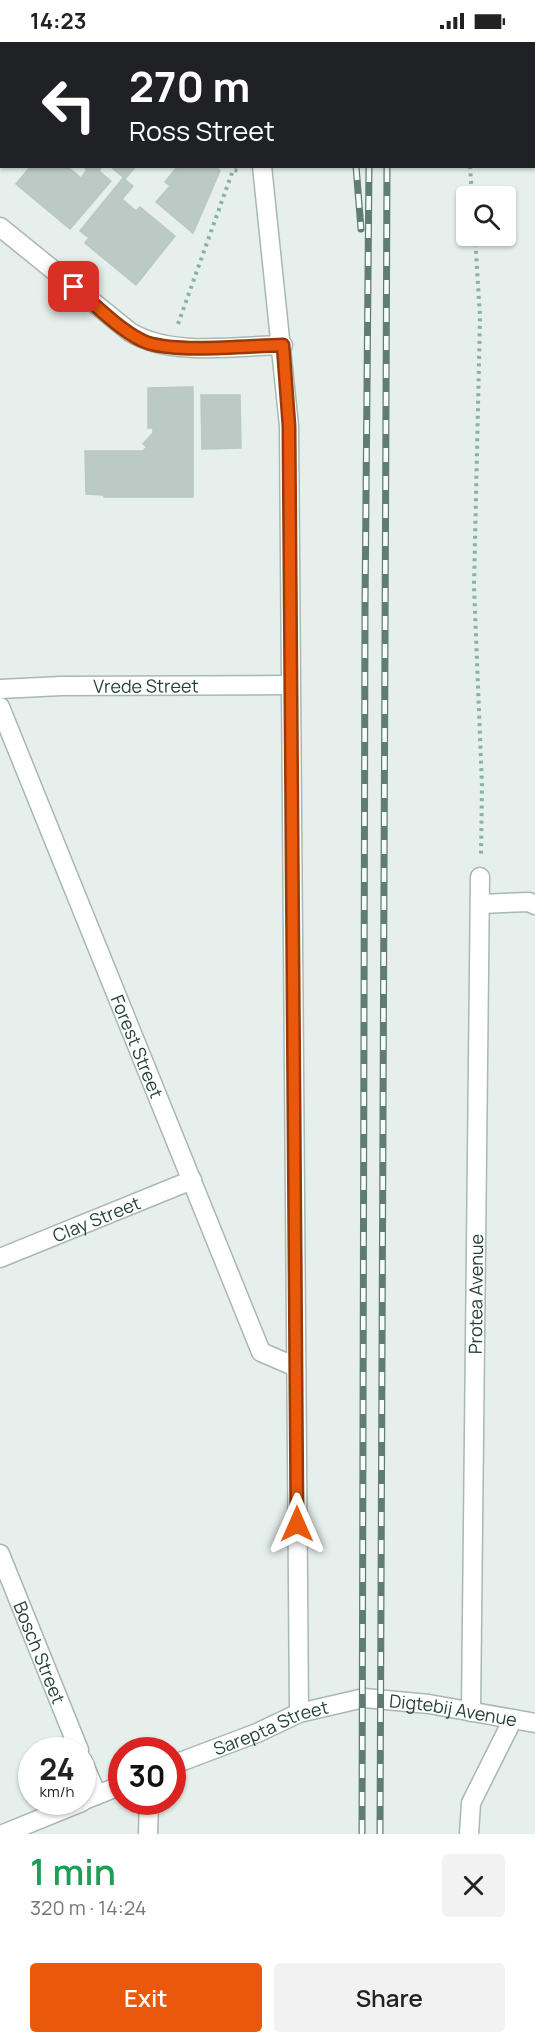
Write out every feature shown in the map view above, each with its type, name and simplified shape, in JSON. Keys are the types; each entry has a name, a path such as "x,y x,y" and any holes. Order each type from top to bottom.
{"street":[{"path":"262,169 283,345 289,426 299,1713"},
{"path":"0,227 130,332 147,342 169,347 283,345"},
{"name":"Vrede Street","path":"0,689 61,686 290,685"},
{"name":"Forest Street","path":"0,706 261,1352 296,1367"},
{"name":"Protea Avenue","path":"471,1712 480,877"},
{"path":"480,904 529,902 535,905"},
{"name":"Clay Street","path":"0,1258 192,1180"},
{"name":"Bosch Street","path":"0,1554 74,1737"},
{"name":"Digtebij Avenue","path":"372,1698 429,1704 535,1723"},
{"name":"Sarepta Street","path":"186,1760 257,1733 299,1713 339,1702 372,1698"},
{"path":"469,1834 471,1803 513,1719"},
{"path":"3,1834 49,1815"},
{"path":"148,1834 149,1815"}],"path":[{"path":"470,168 471,186"},
{"path":"169,347 233,170 262,169"},
{"path":"476,246 480,317 474,586 482,786 480,877"}],"building":[{"path":"29,168 69,168 81,178 87,170 85,168 101,168 99,171 111,181 70,229 16,184"},
{"path":"112,168 134,168 125,179"},
{"path":"176,168 217,168 220,171 193,233 156,202 170,186 165,182"},
{"path":"123,178 133,186 122,199 136,211 140,207 175,236 136,285 85,243 89,238 80,231"},
{"path":"193,387 193,497 104,497 104,495 86,494 85,451 143,451 147,447 143,444 153,433 153,428 148,428 148,388"},
{"path":"201,395 240,395 241,448 202,449"}],"railway":[{"path":"356,168 361,229"},
{"path":"362,1834 365,608 369,168"},
{"path":"380,1834 387,168"}],"route":[{"path":"74,287 130,332 147,342 169,347 283,345 289,426 297,1524"}]}
